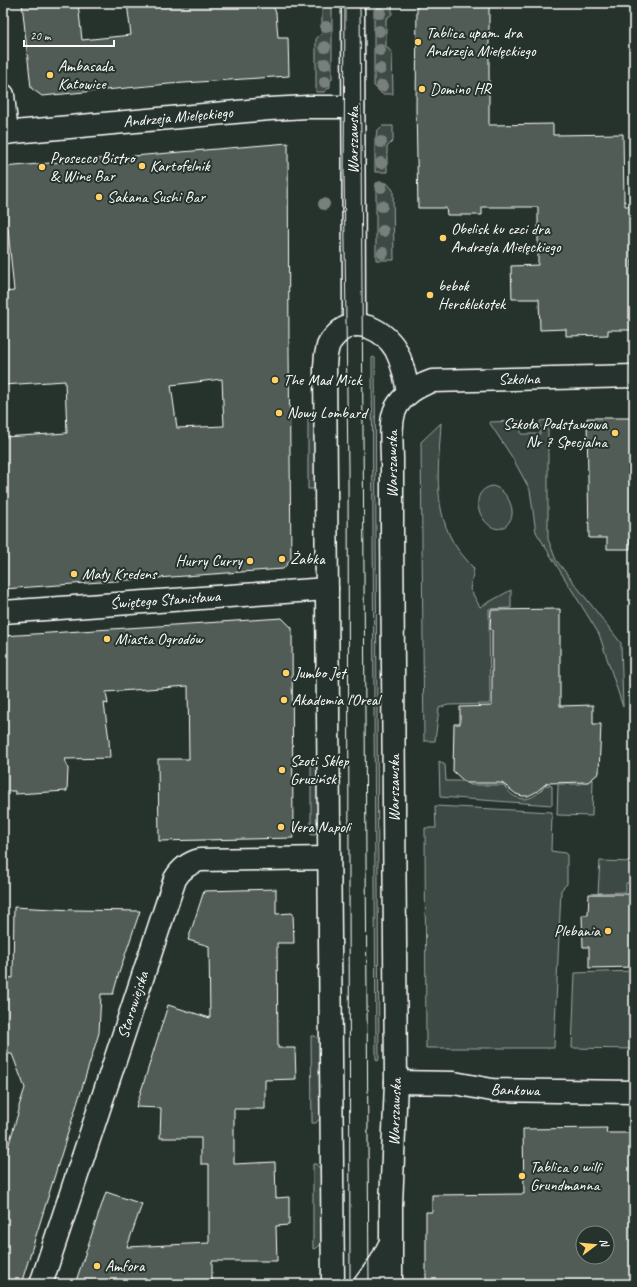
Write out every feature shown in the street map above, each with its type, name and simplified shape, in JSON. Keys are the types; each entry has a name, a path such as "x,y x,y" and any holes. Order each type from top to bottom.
{"street":[{"name":"Warszawska","path":"353,3 354,325"},
{"path":"3,95 5,133"},
{"name":"Andrzeja Mielęckiego","path":"5,133 269,109 353,107"},
{"path":"333,1284 327,589 326,356 328,345 340,331 350,326 363,326 377,331 388,340 396,350 405,373 408,394"},
{"name":"Szkolna","path":"408,394 432,381 634,376"},
{"name":"Warszawska","path":"391,1284 390,1243 396,1082 392,422 396,407 408,394"},
{"name":"Świętego Stanisława","path":"3,612 327,589"},
{"name":"Starowiejska","path":"41,1284 177,875 187,865 200,860 329,858"},
{"name":"Bankowa","path":"396,1082 454,1083 492,1090 634,1092"},
{"path":"365,1284 382,1262 390,1243"}],"shaded area":[{"path":"316,3 332,3 332,79 330,81 330,87 324,92 316,92 316,39 322,33 322,9"},
{"path":"382,4 392,4 392,14 386,19 386,46 392,53 393,94 382,94 374,86 374,10"},
{"path":"382,126 393,126 393,141 387,147 387,172 375,172 375,139 377,131"},
{"path":"376,183 387,183 393,190 394,260 376,260"},
{"path":"373,357 375,358 378,1061 376,1059"},
{"path":"308,412 312,412 317,416 317,485 313,489 308,489"},
{"path":"548,420 548,539 556,560 621,643 623,707 599,634 536,532 530,490 512,457 489,422 521,421 521,434 540,434 540,421"},
{"path":"441,423 438,484 439,498 446,528 455,546 474,569 470,589 480,607 511,590 511,608 489,609 490,704 448,705 439,708 435,741 424,741 421,442"},
{"path":"492,486 502,491 506,495 511,506 512,512 509,522 502,528 495,528 487,524 478,507 478,499 483,491"},
{"path":"311,759 315,760 319,764 319,825 315,835 311,835"},
{"path":"439,761 445,765 446,781 469,781 470,785 504,785 513,796 519,798 530,798 540,791 545,785 552,786 552,805 440,797"},
{"path":"582,779 593,779 592,816 557,815 558,784 582,784"},
{"path":"435,806 552,812 551,851 565,853 567,855 567,884 561,890 554,1048 426,1048 425,828 436,828"},
{"path":"600,861 634,862 634,883 626,883 626,892 598,893"},
{"path":"634,971 634,1049 572,1048 575,973"},
{"path":"311,1036 315,1036 321,1041 321,1117 316,1123 312,1123"},
{"path":"313,1164 316,1164 322,1171 322,1243 317,1248 313,1249"}],"building":[{"path":"22,3 78,3 82,40 131,35 127,3 272,3 276,13 278,38 288,38 289,76 169,84 42,96 31,88"},
{"path":"417,3 489,3 489,125 553,124 553,135 623,134 624,201 625,206 634,206 634,260 632,260 633,330 608,330 608,335 566,336 566,329 540,330 539,299 512,299 511,266 538,265 538,207 482,207 482,215 447,215 446,208 418,208 416,108"},
{"path":"288,143 291,559 283,569 3,589 3,437 67,433 65,381 3,385 3,292 14,291 8,229 3,230 3,167","holes":["222,379 224,426 177,428 171,385"]},
{"path":"587,418 634,418 634,538 630,538 630,549 607,549 607,538 589,538"},
{"path":"560,609 560,706 593,705 593,724 601,724 599,773 588,782 547,783 536,792 528,796 516,794 502,783 466,783 453,771 454,724 460,724 460,707 492,706 491,610"},
{"path":"282,618 292,628 293,838 159,841 158,759 189,759 188,686 106,692 108,704 104,703 110,758 65,759 68,769 67,791 15,794 15,791 3,791 3,636"},
{"path":"276,889 276,914 293,913 294,943 277,943 278,1048 295,1048 296,1079 265,1080 265,1109 234,1109 234,1164 275,1162 276,1198 289,1197 289,1225 276,1226 277,1261 212,1261 212,1284 75,1284 106,1192 142,1204 127,1247 209,1243 209,1164 201,1164 201,1138 160,1138 161,1108 136,1107 168,1005 210,1018 209,946 188,940 204,891"},
{"name":"Plebania","path":"589,894 634,894 634,967 589,968 589,947 583,947 582,915 588,915"},
{"path":"14,907 140,911 113,994 101,994 99,1033 21,1284 3,1284 3,1164 25,1088 12,1054 3,1054 3,977 13,978"},
{"path":"607,1128 606,1133 633,1133 634,1284 426,1284 426,1212 432,1212 432,1195 524,1194 523,1129"}],"tram line":[{"path":"345,3 344,172 348,468 350,1284"},
{"path":"360,3 369,1284"}],"place":[{"name":"Tablica upam. dra Andrzeja Mielęckiego","path":"418,42"},
{"name":"Ambasada Katowice","path":"50,75"},
{"name":"Domino HR","path":"422,89"},
{"name":"Kartofelnik","path":"142,166"},
{"name":"Prosecco Bistro & Wine Bar","path":"42,167"},
{"name":"Sakana Sushi Bar","path":"99,197"},
{"name":"Obelisk ku czci dra Andrzeja Mielęckiego","path":"443,238"},
{"name":"bebok Hercklekotek","path":"430,295"},
{"name":"The Mad Mick","path":"275,380"},
{"name":"Nowy Lombard","path":"279,413"},
{"name":"Szkoła Podstawowa Nr 7 Specjalna","path":"615,433"},
{"name":"Żabka","path":"282,559"},
{"name":"Hurry Curry","path":"250,561"},
{"name":"Mały Kredens","path":"74,574"},
{"name":"Miasta Ogrodów","path":"107,639"},
{"name":"Jumbo Jet","path":"286,673"},
{"name":"Akademia l'Oreal","path":"284,700"},
{"name":"Szoti Sklep Gruzińsk","path":"282,770"},
{"name":"Vera Napoli","path":"281,827"},
{"name":"Plebania","path":"608,931"},
{"name":"Tablica o willi Grundmanna","path":"522,1176"},
{"name":"Amfora","path":"97,1266"}]}
